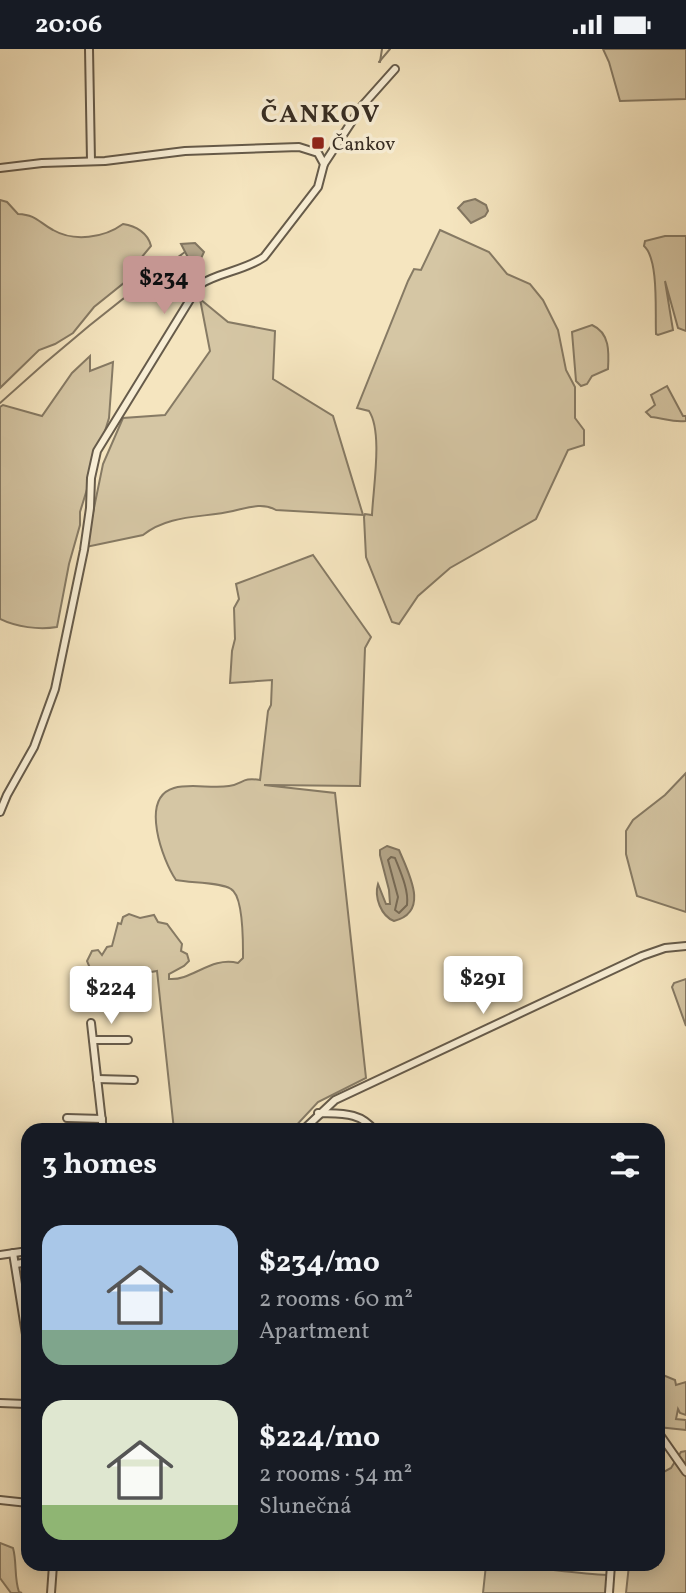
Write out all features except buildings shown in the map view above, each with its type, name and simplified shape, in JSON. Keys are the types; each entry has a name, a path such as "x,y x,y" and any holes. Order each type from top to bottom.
{"street":[{"path":"89,49 91,162"},
{"path":"0,812 34,747 55,689 84,550 92,470 97,451 199,285 220,274 254,264 264,257 318,187 324,164 362,106 395,69"},
{"path":"0,168 41,163 91,162 186,151 299,146 318,153 324,164"},
{"path":"310,1123 335,1100 642,956 665,948 686,946"},
{"path":"91,1023 102,1123"},
{"path":"93,1040 128,1039"},
{"path":"97,1079 134,1080"},
{"path":"318,1114 355,1115 368,1123"},
{"path":"67,1118 102,1119"},
{"path":"0,1255 21,1252"},
{"path":"13,1253 21,1294"},
{"path":"16,1264 21,1263"},
{"path":"0,1403 21,1404"},
{"path":"665,1442 686,1472"},
{"path":"0,1500 21,1502"},
{"path":"51,1593 53,1571"},
{"path":"610,1593 611,1571"}],"shaded area":[{"path":"603,49 686,49 686,99 620,101"},
{"path":"0,200 7,202 18,214 33,217 61,234 89,237 107,233 123,224 141,231 151,246 130,278 94,307 73,333 39,350 0,388"},
{"path":"440,230 489,252 507,274 530,284 543,300 558,330 566,370 575,387 575,418 584,430 584,445 568,450 536,519 450,568 418,596 399,624 392,622 366,557 364,517 365,514 372,515 376,432 369,411 357,408 408,281 414,269 421,270"},
{"path":"665,236 686,236 686,331 678,328 665,281 673,330 658,335 654,274 649,253 644,246 645,241"},
{"path":"200,299 228,322 275,331 273,379 333,416 363,515 276,510 254,506 175,520 143,535 86,547 103,464 123,418 165,415 210,351"},
{"path":"592,325 598,328 605,338 608,369 592,376 587,384 581,386 576,381 572,332"},
{"path":"90,356 90,371 113,362 109,418 80,512 80,525 69,564 57,627 20,626 0,619 0,407 3,405 42,416 72,373"},
{"path":"667,386 683,416 686,416 686,421 651,417 646,412 655,405 651,395"},
{"path":"313,555 371,637 365,648 360,786 264,785 335,793 366,1078 318,1102 298,1123 173,1123 157,971 134,975 126,968 105,980 92,973 87,961 92,951 98,950 102,955 107,947 112,946 118,923 121,924 123,917 129,914 140,918 154,915 158,922 167,924 182,944 181,951 187,954 189,961 169,974 169,979 177,979 219,963 238,963 243,958 242,921 235,893 220,885 176,880 160,845 156,816 158,804 164,794 174,788 222,787 249,779 260,780 272,680 230,683 235,639 234,608 239,599 236,584"},
{"path":"686,773 686,912 637,896 626,854 626,831 633,820 665,795"},
{"path":"686,979 686,1026 672,987 674,983"},
{"path":"665,1376 675,1380 676,1385 686,1382 686,1415 678,1409 676,1419 686,1420 686,1430 665,1428"},
{"path":"686,1451 686,1593 626,1593 628,1571 665,1571 665,1471 671,1468 681,1452"},
{"path":"0,1543 13,1548 17,1587 22,1593 11,1593 0,1578"},
{"path":"485,1571 568,1571 608,1575 613,1584 612,1593 483,1593"}],"water":[{"path":"475,199 486,205 488,211 485,216 471,223 458,208 464,202"},
{"path":"195,243 204,252 195,271 181,244"},
{"path":"387,846 399,850 414,891 411,909 405,916 394,921 382,911 377,895 378,884 386,904 390,904 380,855 380,850"}],"waterway":[{"path":"380,62 382,49"},
{"path":"379,62 390,49"},
{"path":"0,403 90,325 185,252"}],"place":[{"name":"Čankov","path":"318,143"}],"district":[{"name":"ČANKOV","path":"321,113"}]}
